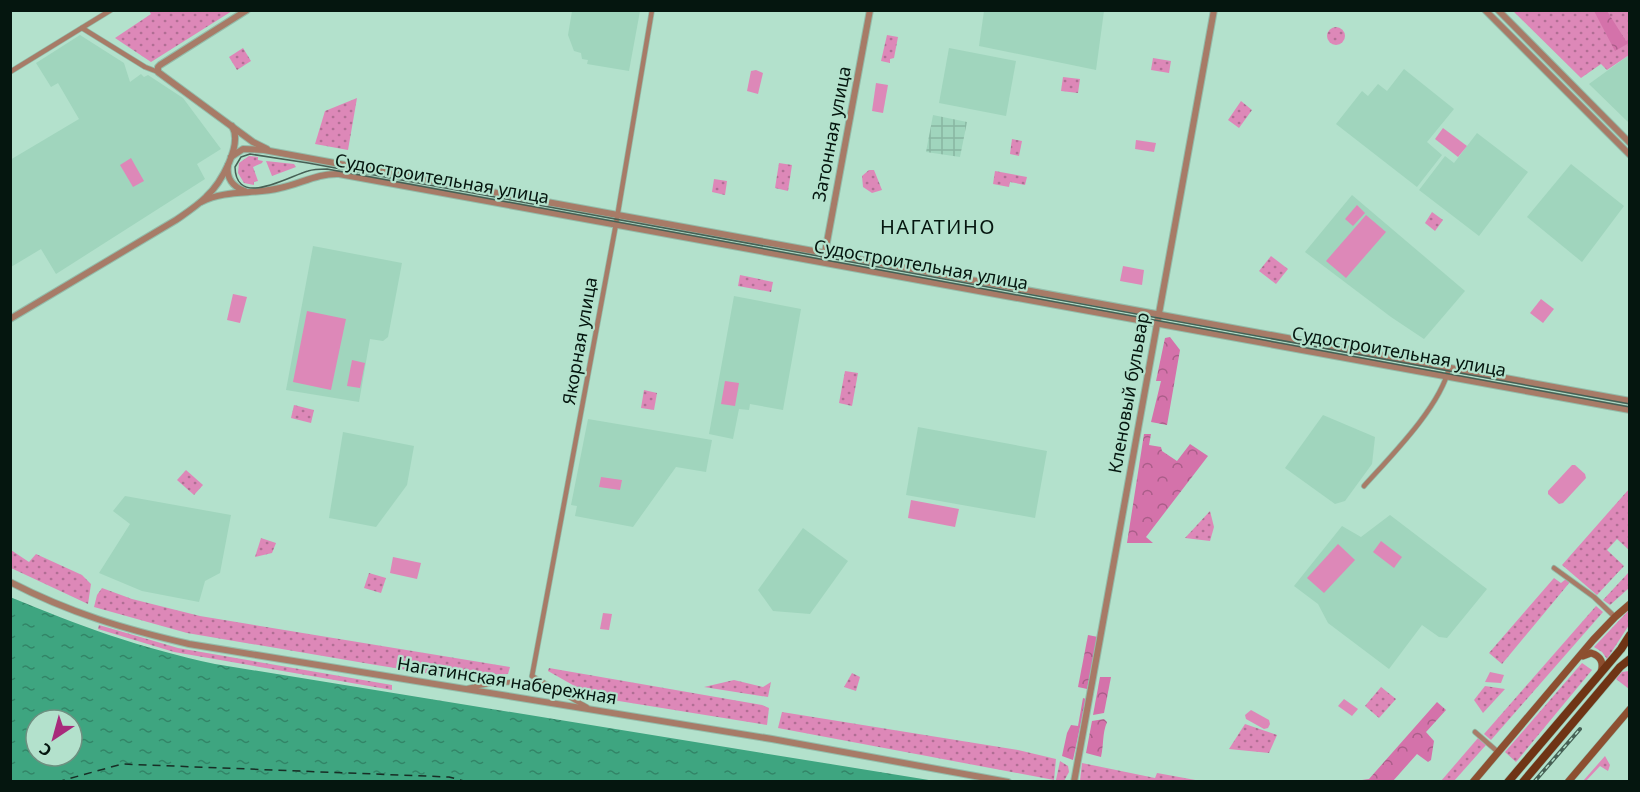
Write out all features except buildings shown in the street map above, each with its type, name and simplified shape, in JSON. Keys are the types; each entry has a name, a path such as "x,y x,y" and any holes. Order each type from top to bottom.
{"main road":[{"path":"1473,782 1615,617 1629,604"},
{"path":"1508,782 1621,649 1629,635"},
{"path":"1576,662 1586,654 1596,655 1602,663 1599,675"},
{"path":"1525,778 1629,659"},
{"path":"1616,672 1629,667"},
{"path":"1568,782 1628,714"}],"street":[{"path":"10,72 111,10"},
{"path":"158,72 160,65 246,10"},
{"name":"Якорная улица","path":"532,676 618,217 652,10"},
{"name":"Затонная улица","path":"824,262 870,10"},
{"name":"Кленовый бульвар","path":"1074,782 1215,10"},
{"path":"1485,10 1629,155"},
{"path":"1498,10 1629,143"},
{"path":"82,28 145,67 158,72 253,142 279,154"},
{"path":"232,126 236,132 236,139 227,170 231,183 248,192"},
{"path":"10,319 176,220 201,202 213,189 236,153 249,148 279,154"},
{"name":"Судостроительная улица","path":"279,154 1629,401"},
{"path":"318,162 322,168 320,176"},
{"name":"Судостроительная улица","path":"201,202 221,193 282,188 320,176 339,174 1629,410"},
{"path":"1364,486 1442,390 1449,368"},
{"path":"1554,568 1594,597 1615,617"},
{"name":"Нагатинская набережная","path":"10,582 77,613 117,627 189,644 772,739 1008,782"},
{"path":"523,681 532,676 591,710"},
{"path":"462,690 489,684 523,681 546,684"},
{"path":"489,684 487,689 491,694"},
{"path":"568,706 573,705 572,698"},
{"path":"1475,732 1498,752"}],"shaded area":[{"path":"149,11 232,11 151,62 115,38 151,14"},
{"path":"572,11 640,11 629,71 587,64 588,60 582,59 581,53 574,51 568,35"},
{"path":"984,11 1104,11 1096,70 979,46"},
{"path":"1513,11 1629,11 1629,55 1607,70 1601,64 1581,78"},
{"path":"1336,27 1342,30 1345,36 1342,42 1336,45 1330,42 1327,36 1330,30"},
{"path":"80,35 124,63 130,82 141,74 144,77 148,75 183,98 221,149 197,164 205,179 56,274 41,249 11,267 10,160 79,119 58,83 51,87 36,63"},
{"path":"887,35 898,37 894,58 890,59 890,63 881,61"},
{"path":"243,48 251,61 237,70 229,57"},
{"path":"949,48 1016,61 1006,116 939,103"},
{"path":"1629,55 1629,123 1589,84"},
{"path":"1153,58 1171,61 1169,73 1151,70"},
{"path":"1404,69 1454,109 1427,142 1442,155 1417,187 1336,124 1362,91 1368,96 1378,84 1387,91"},
{"path":"756,70 763,73 758,94 747,91 751,71"},
{"path":"1063,77 1080,79 1078,93 1061,91"},
{"path":"876,83 888,85 883,113 872,111"},
{"path":"357,98 348,150 315,144 325,111"},
{"path":"1241,101 1252,110 1239,128 1228,120"},
{"path":"933,115 967,122 960,157 926,152"},
{"path":"1443,128 1467,146 1458,157 1435,139"},
{"path":"1477,133 1528,172 1479,236 1419,190 1445,156 1454,163"},
{"path":"1012,139 1022,141 1019,156 1010,154"},
{"path":"1136,140 1156,143 1154,152 1135,149"},
{"path":"249,156 258,157 258,160 263,161 253,167 258,181 254,182 254,185 244,183 238,173 239,163"},
{"path":"131,158 144,181 133,187 120,165"},
{"path":"266,161 294,164 296,167 272,176"},
{"path":"779,163 792,165 788,191 775,188"},
{"path":"1571,164 1624,206 1582,262 1527,217"},
{"path":"869,170 874,170 882,190 872,193 863,187 862,176"},
{"path":"995,171 1027,177 1025,185 1010,182 1009,187 993,184"},
{"path":"714,179 727,181 725,195 712,192"},
{"path":"1352,195 1465,291 1424,339 1305,252"},
{"path":"1357,205 1365,213 1353,226 1345,219"},
{"path":"1432,212 1443,220 1435,231 1425,223"},
{"path":"1366,215 1386,232 1346,278 1326,261"},
{"path":"313,246 402,263 388,337 383,341 370,339 359,402 286,390"},
{"path":"1271,256 1288,269 1276,284 1259,271"},
{"path":"1123,266 1144,270 1142,285 1120,281"},
{"path":"740,275 773,282 771,292 738,286"},
{"path":"233,294 247,297 240,323 227,320"},
{"path":"734,296 801,309 783,410 750,404 749,410 739,409 733,439 709,434"},
{"path":"1541,299 1554,309 1543,323 1530,313"},
{"path":"307,311 346,319 331,390 293,382"},
{"path":"352,360 365,363 360,388 347,386"},
{"path":"845,371 858,373 852,406 839,403"},
{"path":"725,381 739,383 735,406 721,404"},
{"path":"644,390 657,393 654,410 641,408"},
{"path":"294,405 314,410 311,423 291,418"},
{"path":"1323,415 1375,437 1372,464 1345,501 1335,504 1285,468"},
{"path":"588,419 712,440 706,472 676,467 633,527 575,516 577,506 571,505"},
{"path":"918,427 1047,451 1035,518 906,495"},
{"path":"343,432 414,446 407,485 376,527 329,518"},
{"path":"1572,465 1585,474 1586,478 1563,503 1559,504 1548,494 1548,491"},
{"path":"186,470 203,485 194,495 177,480"},
{"path":"601,477 622,480 620,490 599,487"},
{"path":"1629,489 1629,550 1617,539 1607,550 1624,566 1597,595 1562,565"},
{"path":"125,496 231,515 220,573 205,581 199,602 142,591 99,573 130,524 113,511"},
{"path":"911,500 959,509 955,527 908,518"},
{"path":"1210,511 1214,527 1210,541 1185,538"},
{"path":"1390,515 1487,589 1447,638 1439,637 1422,625 1389,669 1328,623 1318,604 1294,586 1342,526 1361,537"},
{"path":"803,528 848,561 810,614 773,611 758,590"},
{"path":"261,538 276,543 272,553 255,557"},
{"path":"1381,541 1402,557 1394,568 1373,552"},
{"path":"1338,544 1355,560 1324,593 1307,578"},
{"path":"11,550 29,562 36,554 82,575 91,584 88,604 11,568"},
{"path":"393,557 421,563 417,579 390,573"},
{"path":"1629,572 1629,588 1610,605 1603,600"},
{"path":"369,573 386,578 381,593 364,588"},
{"path":"1554,578 1561,583 1566,579 1570,582 1502,664 1489,653"},
{"path":"102,588 132,599 200,616 510,667 508,674 445,676 187,633 94,607 97,595"},
{"path":"1596,606 1603,612 1491,740 1484,734"},
{"path":"1629,610 1629,625 1607,659 1594,647"},
{"path":"603,613 612,614 609,630 600,629"},
{"path":"99,625 178,648 392,685 392,690 174,652 98,629"},
{"path":"1582,663 1592,670 1516,762 1505,752"},
{"path":"549,668 762,705 769,708 767,725 594,697 548,671"},
{"path":"1630,671 1629,689 1616,679 1622,672"},
{"path":"1490,672 1504,675 1501,683 1485,682"},
{"path":"852,673 860,677 856,691 844,687"},
{"path":"734,680 763,687 771,682 768,697 704,687"},
{"path":"1485,686 1505,689 1483,713 1474,700"},
{"path":"1381,687 1396,699 1379,718 1365,706"},
{"path":"1344,699 1358,709 1352,716 1338,706"},
{"path":"1251,710 1269,720 1268,728 1264,729 1246,719 1245,715"},
{"path":"782,712 1018,750 1056,759 1054,780 778,728"},
{"path":"1245,724 1277,735 1269,753 1229,749"},
{"path":"1478,738 1486,745 1454,781 1441,781"},
{"path":"1605,756 1610,765 1608,771 1600,766 1586,781 1583,781"},
{"path":"1060,761 1068,766 1069,772 1064,781 1056,780"},
{"path":"1082,763 1155,778 1157,773 1201,781 1080,781"}],"green space":[{"path":"1594,11 1607,11 1626,41 1629,39 1629,43 1615,51"},
{"path":"1170,337 1180,350 1167,425 1151,422 1161,381 1156,381 1165,338"},
{"path":"1144,434 1151,434 1149,445 1161,447 1162,451 1177,461 1190,444 1208,456 1146,537 1153,543 1127,543"},
{"path":"1088,635 1098,637 1087,689 1078,687"},
{"path":"1100,677 1111,677 1104,713 1093,715"},
{"path":"1083,698 1086,699 1073,760 1062,756 1071,725 1078,726"},
{"path":"1437,702 1446,710 1426,732 1434,741 1431,760 1428,762 1417,754 1393,781 1355,781 1369,779"},
{"path":"1104,719 1107,722 1101,757 1086,753 1092,721"}],"water":[{"path":"10,597 111,635 161,651 215,664 935,781 11,781"}],"ferry route":[{"path":"57,782 122,764 449,777 468,782"}],"tram line":[{"path":"1630,404 308,163 250,154 241,157 235,167 238,179 244,186 254,188 265,187 310,170 327,169 1630,407"}],"railway":[{"path":"1534,782 1580,729"}],"district":[{"name":"НАГАТИНО","path":"938,227"}]}
